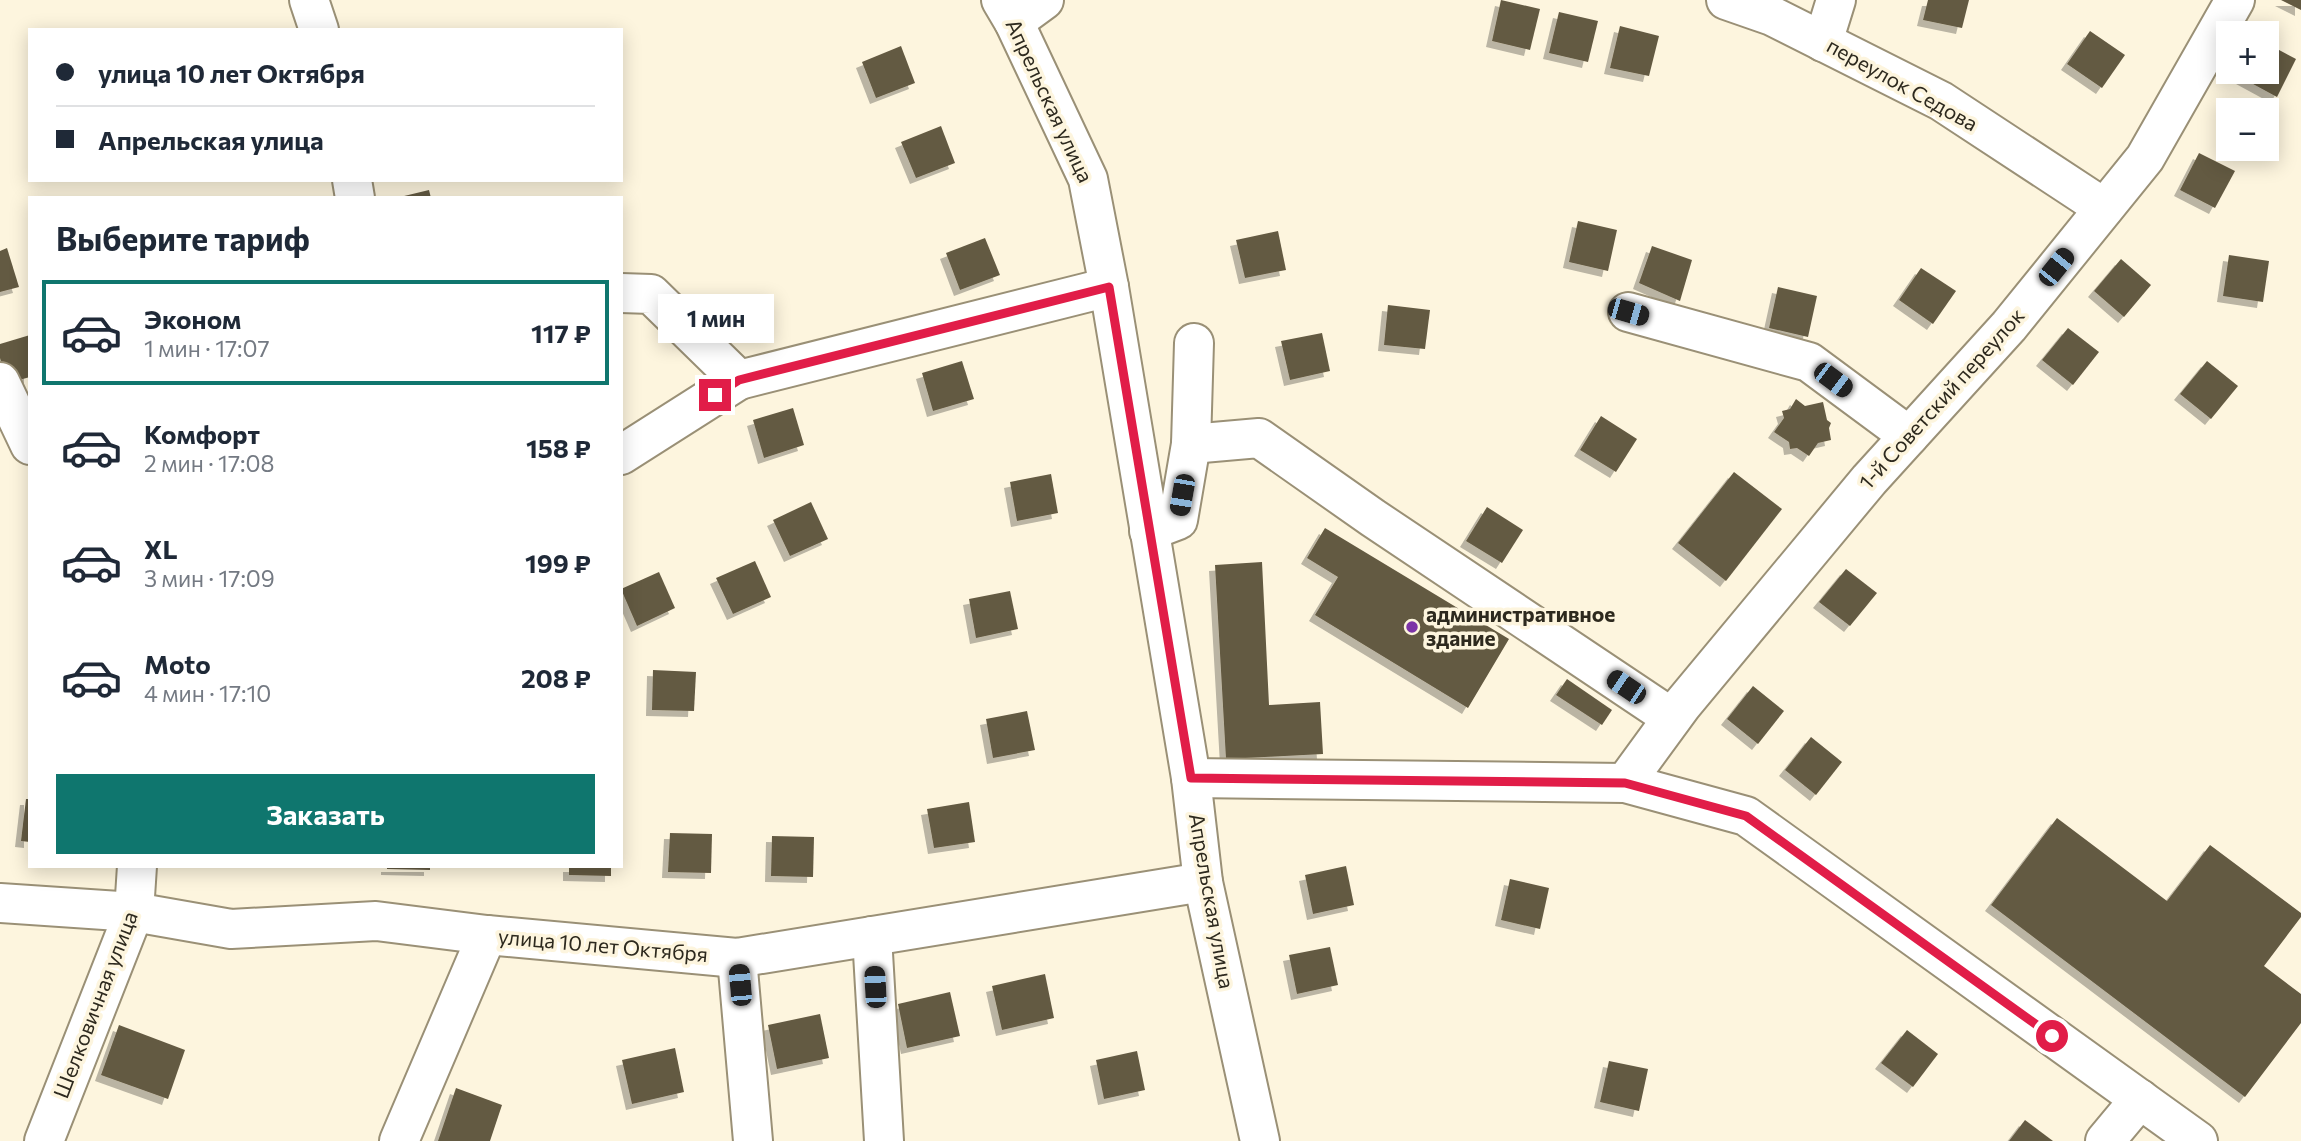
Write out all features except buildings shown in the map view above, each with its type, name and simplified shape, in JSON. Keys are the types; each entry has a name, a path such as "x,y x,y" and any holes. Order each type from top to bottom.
{"street":[{"path":"309,0 318,28"},
{"path":"1007,11 1044,0"},
{"name":"переулок Седова","path":"1726,0 1772,16 1941,101 2104,208"},
{"path":"1823,42 1836,0"},
{"name":"1-й Советский переулок","path":"1625,783 1672,718 1869,480 2009,326 2145,158 2235,0"},
{"name":"Апрельская улица","path":"1007,11 1088,179 1109,287 1191,778 1203,882 1260,1141"},
{"path":"623,454 739,380 1109,287"},
{"path":"623,293 651,294 739,380"},
{"path":"1628,312 1810,362 1909,436"},
{"path":"1149,531 1178,520 1191,444 1194,343"},
{"path":"0,382 28,441"},
{"path":"1191,444 1259,438 1373,518 1672,718"},
{"path":"1191,778 1625,783 1746,816 2198,1141"},
{"name":"Шелковичная улица","path":"44,1141 134,912 137,868"},
{"name":"улица 10 лет Октября","path":"0,902 134,912 231,929 376,921 488,935 737,958 1203,882"},
{"path":"399,1141 488,935"},
{"path":"872,936 884,1141"},
{"path":"737,958 753,1141"},
{"path":"2105,1141 2140,1099"}],"place":[{"name":"административное здание","path":"1412,627"}],"route":[{"path":"715,395 739,380 1109,287 1191,778 1625,783 1746,816 2052,1036"}]}
